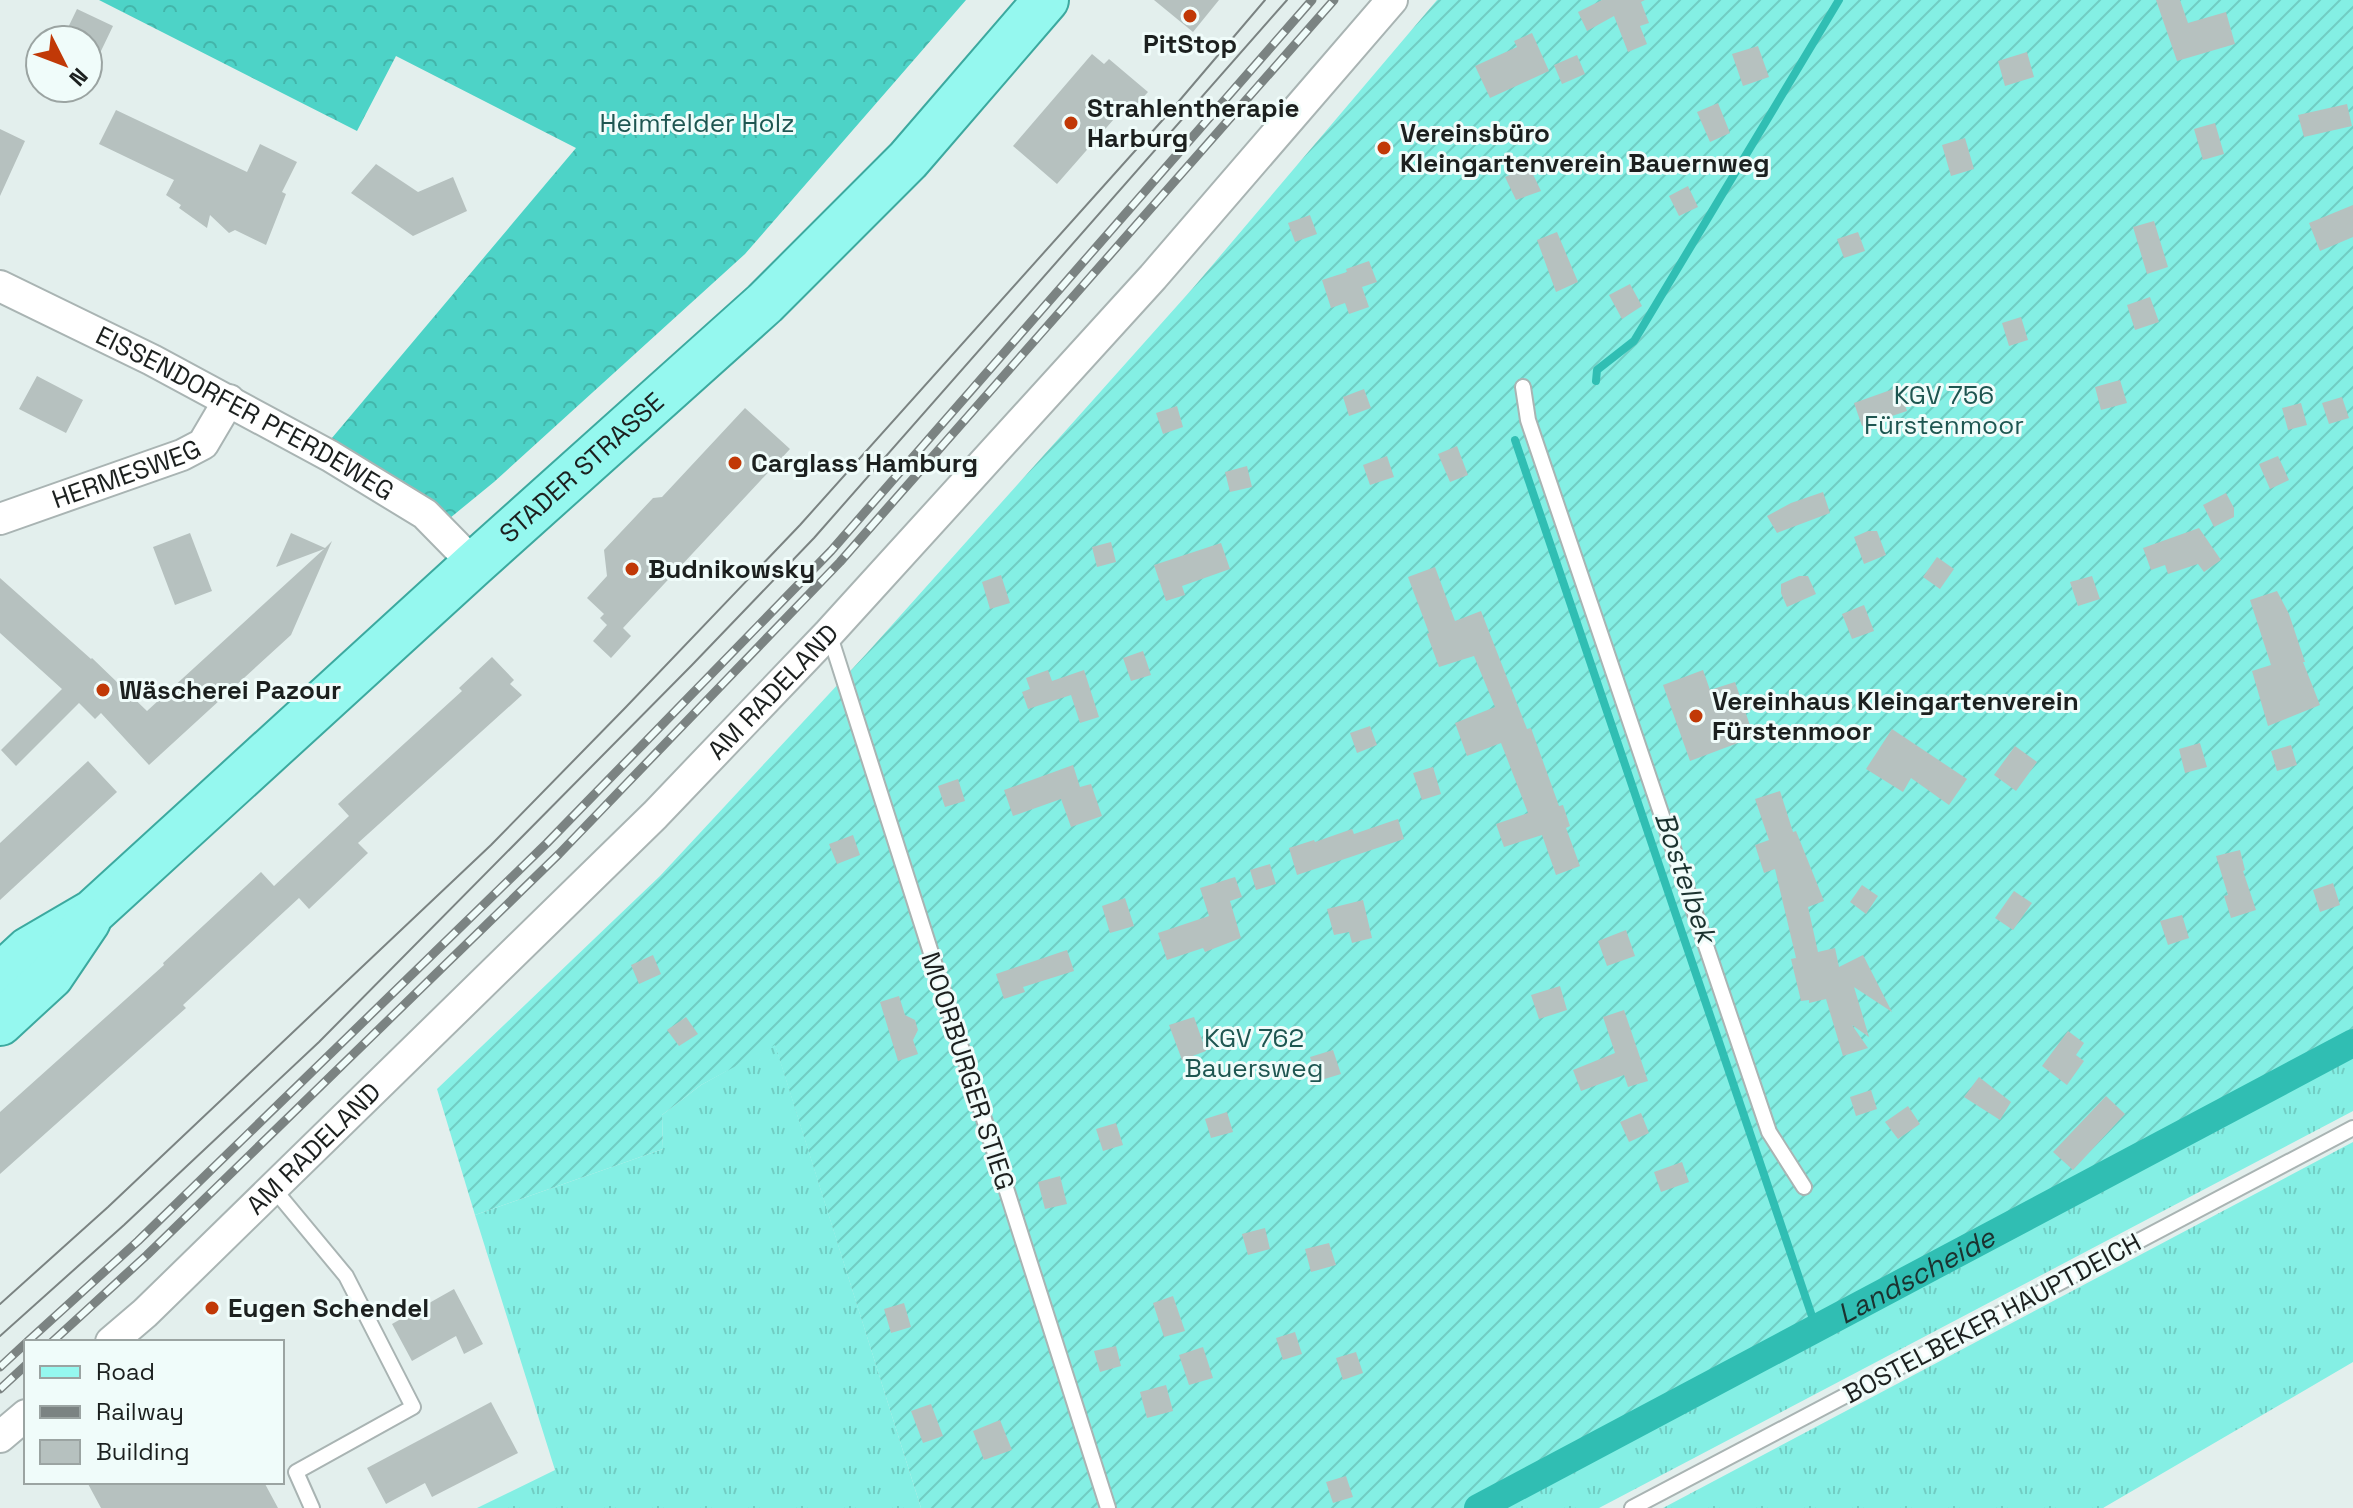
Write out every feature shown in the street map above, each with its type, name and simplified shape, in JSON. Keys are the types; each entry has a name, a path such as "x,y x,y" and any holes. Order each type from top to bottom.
{"main road":[{"name":"STADER STRASSE","path":"0,976 28,950 93,912 765,303 908,160 1046,0"},
{"name":"STADER STRASSE","path":"0,1023 51,976 93,912"}],"street":[{"name":"AM RADELAND","path":"113,1340 145,1313 655,815 829,633 1153,277 1392,0"},
{"name":"EISSENDORFER PFERDEWEG","path":"0,286 229,400 403,499 432,520 474,564"},
{"name":"HERMESWEG","path":"0,519 182,455 203,444 229,400"},
{"path":"0,1437 24,1417"}],"lane":[{"path":"1523,387 1528,420 1769,1132 1804,1187"},
{"name":"MOORBURGER STIEG","path":"829,633 1108,1508"},
{"name":"BOSTELBEKER HAUPTDEICH","path":"1632,1508 2353,1128"},
{"path":"273,1188 346,1276 413,1407 296,1472 312,1508"}],"green space":[{"name":"Heimfelder Holz","path":"99,0 966,0 745,254 494,482 439,527 321,451 576,148 396,56 357,131"},
{"path":"1437,0 2353,0 2353,1045 1496,1508 921,1508 775,1045 701,1085 662,1115 663,1149 475,1215 437,1089 660,876 867,653 1193,288"},
{"path":"775,1044 921,1508 477,1508 555,1470 475,1215 663,1149 662,1115 701,1085"},
{"path":"2353,1050 2353,1111 1599,1508 1506,1508"},
{"path":"2353,1142 2353,1362 2103,1508 1663,1508"}],"building":[{"name":"PitStop","path":"1154,0 1219,0 1193,32"},
{"path":"1602,0 1645,0 1641,2 1649,23 1640,26 1647,44 1628,52 1614,16 1587,31 1578,12"},
{"path":"2156,0 2180,0 2188,23 2226,12 2235,44 2177,61"},
{"path":"77,9 113,26 104,45 104,24 70,24"},
{"path":"1532,33 1549,71 1490,98 1475,66 1517,47 1514,41"},
{"path":"1758,46 1769,77 1743,86 1732,54"},
{"path":"2027,52 2034,77 2005,86 1998,61"},
{"name":"Strahlentherapie Harburg","path":"1092,54 1104,64 1109,59 1148,92 1126,116 1121,111 1057,184 1013,146"},
{"path":"1577,55 1585,74 1562,84 1554,65"},
{"path":"1718,103 1730,133 1710,142 1697,112"},
{"path":"2347,104 2352,126 2304,137 2298,115"},
{"path":"116,110 247,172 260,144 297,162 282,192 286,194 266,245 235,230 229,233 210,215 207,228 166,195 174,180 99,144"},
{"path":"2215,123 2224,154 2203,160 2194,129"},
{"path":"0,129 25,141 0,196"},
{"path":"1965,138 1974,169 1951,176 1942,145"},
{"path":"376,164 418,192 453,177 467,211 413,236 351,193"},
{"path":"1529,166 1541,191 1516,200 1505,177"},
{"path":"1688,186 1698,207 1679,216 1669,196"},
{"path":"2353,205 2353,237 2320,251 2309,223"},
{"path":"1310,215 1317,234 1295,242 1288,223"},
{"path":"2154,221 2168,267 2147,274 2133,227"},
{"path":"1557,232 1578,282 1556,292 1537,240"},
{"path":"1858,232 1865,251 1844,258 1837,239"},
{"path":"1369,261 1377,282 1362,287 1369,307 1349,314 1345,303 1331,308 1322,280"},
{"path":"1630,284 1642,306 1622,319 1609,295"},
{"path":"2150,297 2159,322 2135,330 2127,305"},
{"path":"2021,317 2028,340 2009,346 2002,323"},
{"path":"37,376 83,400 66,433 19,409"},
{"path":"2120,380 2127,403 2101,410 2095,387"},
{"path":"1899,387 1907,411 1862,426 1854,403"},
{"path":"1364,389 1371,408 1349,416 1343,397"},
{"path":"2342,397 2349,418 2329,424 2322,403"},
{"path":"2301,403 2307,425 2288,430 2282,408"},
{"path":"1177,406 1183,427 1163,434 1156,413"},
{"path":"745,408 790,449 623,628 631,636 611,658 593,641 607,625 600,618 604,614 587,598 607,576 604,550 653,498 662,497"},
{"path":"1457,446 1468,475 1450,482 1438,454"},
{"path":"1387,456 1394,477 1370,485 1363,465"},
{"path":"2278,456 2289,480 2270,489 2259,464"},
{"path":"1247,466 1252,487 1230,492 1225,472"},
{"path":"1823,492 1830,513 1777,533 1767,516 1791,503"},
{"path":"2226,493 2234,508 2234,517 2214,527 2203,505"},
{"path":"2199,528 2221,560 2204,572 2198,564 2168,574 2165,565 2151,570 2143,548"},
{"path":"1877,531 1886,555 1864,564 1854,537"},
{"path":"190,533 212,591 175,605 153,547"},
{"path":"291,533 325,548 332,541 291,635 149,765 101,713 95,719 79,703 16,766 1,750 62,689 0,633 0,578 92,658 147,711 324,549 276,567"},
{"path":"1111,542 1116,562 1097,567 1092,547"},
{"path":"1221,543 1230,569 1182,586 1185,595 1166,601 1154,565"},
{"path":"1937,557 1954,569 1940,589 1923,577"},
{"path":"1435,567 1455,621 1481,611 1527,729 1531,728 1559,806 1563,805 1570,826 1566,828 1580,866 1556,875 1542,835 1504,847 1496,824 1528,813 1501,743 1467,756 1455,723 1495,707 1474,656 1439,667 1408,577"},
{"path":"1001,575 1010,603 990,609 982,582"},
{"path":"1799,576 1808,576 1816,594 1787,607 1781,584"},
{"path":"2092,576 2100,599 2078,606 2070,582"},
{"path":"2277,591 2289,614 2320,705 2268,726 2252,671 2271,665 2250,600"},
{"path":"1864,605 1874,631 1852,639 1842,614"},
{"path":"1143,651 1151,675 1131,681 1123,658"},
{"path":"492,657 514,680 510,684 522,695 358,843 368,853 309,909 299,898 183,1005 186,1008 0,1174 0,1112 164,965 261,872 274,886 349,816 338,804 462,691 459,688"},
{"path":"1048,670 1052,681 1084,670 1099,717 1080,723 1071,695 1028,709 1022,692 1030,689 1026,678"},
{"name":"Vereinhaus Kleingartenverein Fürstenmoor","path":"1703,670 1710,690 1735,682 1754,737 1690,761 1663,685"},
{"path":"1370,726 1377,745 1357,753 1350,733"},
{"path":"1892,729 1967,779 1949,805 1911,778 1903,792 1866,769"},
{"path":"2200,743 2207,767 2185,773 2179,749"},
{"path":"2291,745 2297,765 2277,771 2271,751"},
{"path":"2015,746 2037,762 2016,791 1994,775"},
{"path":"88,761 117,792 0,900 0,843"},
{"path":"1073,765 1080,787 1091,784 1102,816 1071,827 1061,799 1013,816 1004,790"},
{"path":"1433,767 1441,794 1422,800 1413,773"},
{"path":"958,779 965,801 945,807 938,786"},
{"path":"1780,791 1793,832 1796,831 1824,901 1808,907 1818,952 1835,948 1839,967 1863,955 1892,1012 1854,987 1869,1037 1852,1025 1868,1048 1843,1056 1826,999 1809,1003 1809,1000 1801,1001 1791,959 1796,958 1775,869 1764,873 1755,845 1769,840 1755,799"},
{"path":"1398,819 1404,839 1297,875 1289,848 1352,829 1354,834"},
{"path":"853,835 860,855 837,864 829,844"},
{"path":"2240,850 2243,871 2256,910 2231,918 2224,896 2228,895 2216,856"},
{"path":"1270,864 1276,884 1256,890 1250,870"},
{"path":"1235,877 1242,897 1230,901 1241,938 1205,952 1203,948 1167,960 1158,933 1209,916 1200,888"},
{"path":"2333,883 2340,905 2320,912 2313,890"},
{"path":"1862,885 1878,896 1866,914 1850,902"},
{"path":"2014,891 2032,903 2013,930 1995,918"},
{"path":"1125,898 1134,926 1110,933 1102,906"},
{"path":"1363,900 1372,938 1352,943 1349,932 1334,935 1327,909"},
{"path":"2182,915 2189,938 2168,945 2160,921"},
{"path":"1626,930 1635,956 1607,966 1598,941"},
{"path":"1067,950 1074,971 1023,987 1025,992 1004,999 996,974"},
{"path":"653,955 661,974 639,984 631,965"},
{"path":"1560,986 1567,1010 1539,1019 1531,995"},
{"path":"899,996 905,1015 915,1020 918,1030 913,1040 918,1054 898,1061 880,1002"},
{"path":"1624,1010 1648,1081 1628,1087 1624,1075 1581,1091 1573,1070 1615,1053 1603,1017"},
{"path":"686,1017 698,1034 679,1046 667,1030"},
{"path":"1194,1017 1206,1051 1182,1060 1169,1025"},
{"path":"2068,1031 2084,1043 2076,1055 2084,1061 2067,1085 2042,1066"},
{"path":"1333,1050 1341,1074 1318,1081 1310,1057"},
{"path":"1979,1077 2011,1102 2000,1120 1964,1097"},
{"path":"1871,1090 1877,1109 1856,1116 1850,1097"},
{"path":"2106,1096 2125,1114 2073,1170 2053,1152"},
{"path":"1908,1106 1920,1124 1898,1139 1885,1122"},
{"path":"1227,1112 1233,1132 1211,1138 1205,1119"},
{"path":"1641,1113 1649,1133 1629,1142 1620,1122"},
{"path":"1116,1123 1123,1145 1103,1151 1096,1129"},
{"path":"1682,1162 1689,1182 1661,1192 1654,1172"},
{"path":"1060,1176 1067,1204 1045,1209 1038,1182"},
{"path":"1265,1228 1270,1249 1248,1255 1242,1234"},
{"path":"1329,1243 1336,1265 1311,1272 1305,1249"},
{"path":"454,1289 483,1344 464,1354 456,1336 412,1361 392,1324"},
{"path":"1173,1296 1185,1331 1164,1337 1153,1303"},
{"path":"904,1303 911,1327 891,1333 884,1309"},
{"path":"1295,1332 1302,1354 1283,1360 1276,1338"},
{"path":"1116,1346 1121,1366 1100,1372 1094,1351"},
{"path":"1203,1347 1213,1378 1189,1385 1179,1355"},
{"path":"1356,1352 1363,1373 1343,1380 1336,1358"},
{"path":"1166,1385 1173,1411 1147,1418 1140,1392"},
{"path":"491,1402 518,1453 432,1497 425,1483 386,1504 367,1468"},
{"path":"931,1404 943,1436 923,1443 911,1411"},
{"path":"1000,1420 1012,1450 984,1460 973,1431"},
{"path":"1346,1476 1353,1497 1333,1503 1326,1482"},
{"path":"88,1484 265,1484 278,1508 101,1508"}],"waterway":[{"name":"Bostelbek","path":"1596,381 1597,370 1634,341 1839,0"},
{"name":"Bostelbek","path":"1515,440 1816,1328"},
{"name":"Landscheide","path":"1478,1508 2353,1043"}],"tram line":[{"path":"0,1304 108,1207 491,845 626,707 800,525 1168,114 1265,0"},
{"path":"0,1336 124,1225 319,1042 692,665 814,538 1287,0"}],"railway":[{"path":"29,1340 138,1241 547,843 831,551 1312,0"},
{"path":"54,1340 147,1255 559,854 840,562 1334,0"},
{"path":"0,1367 24,1345"},
{"path":"0,1389 24,1367"}],"place":[{"name":"PitStop","path":"1190,16"},
{"name":"Strahlentherapie Harburg","path":"1071,123"},
{"name":"Vereinsbüro Kleingartenverein Bauernweg","path":"1384,148"},
{"name":"Carglass Hamburg","path":"735,463"},
{"name":"Budnikowsky","path":"632,569"},
{"name":"Wäscherei Pazour","path":"103,690"},
{"name":"Vereinhaus Kleingartenverein Fürstenmoor","path":"1696,716"},
{"name":"Eugen Schendel","path":"212,1308"}],"park label":[{"name":"KGV 756 Fürstenmoor","path":"1944,410"},
{"name":"KGV 762 Bauersweg","path":"1254,1053"}]}
